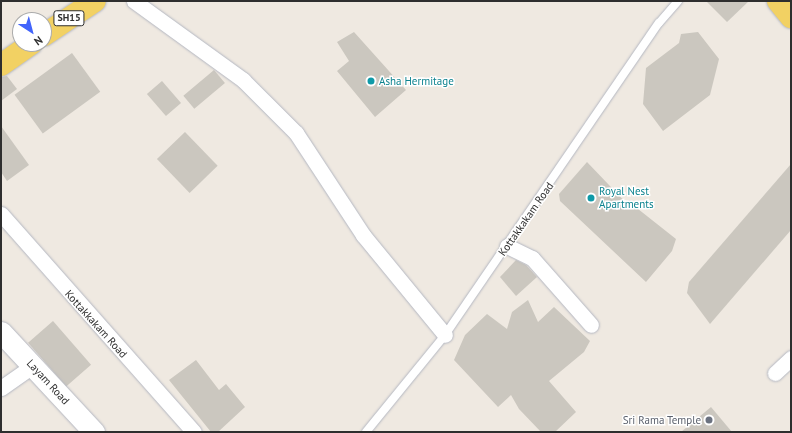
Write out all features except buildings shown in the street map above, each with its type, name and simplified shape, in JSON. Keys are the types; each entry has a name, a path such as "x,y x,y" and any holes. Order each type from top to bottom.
{"main road":[{"name":"SH15","path":"52,30 95,1"},
{"path":"778,1 791,17"},
{"path":"1,65 20,52"}],"street":[{"path":"134,1 243,80 296,133 363,235 445,334"},
{"name":"Kottakkakam Road","path":"1,214 194,432"},
{"path":"507,246 532,258 591,325"},
{"name":"Layam Road","path":"1,332 94,432"},
{"path":"775,374 791,358"},
{"path":"1,388 33,366"}],"lane":[{"name":"Kottakkakam Road","path":"366,432 445,334 659,23 678,1"}],"place":[{"name":"Asha Hermitage","path":"371,81"},
{"name":"Royal Nest Apartments","path":"591,198"},
{"name":"Sri Rama Temple","path":"709,420"}]}
